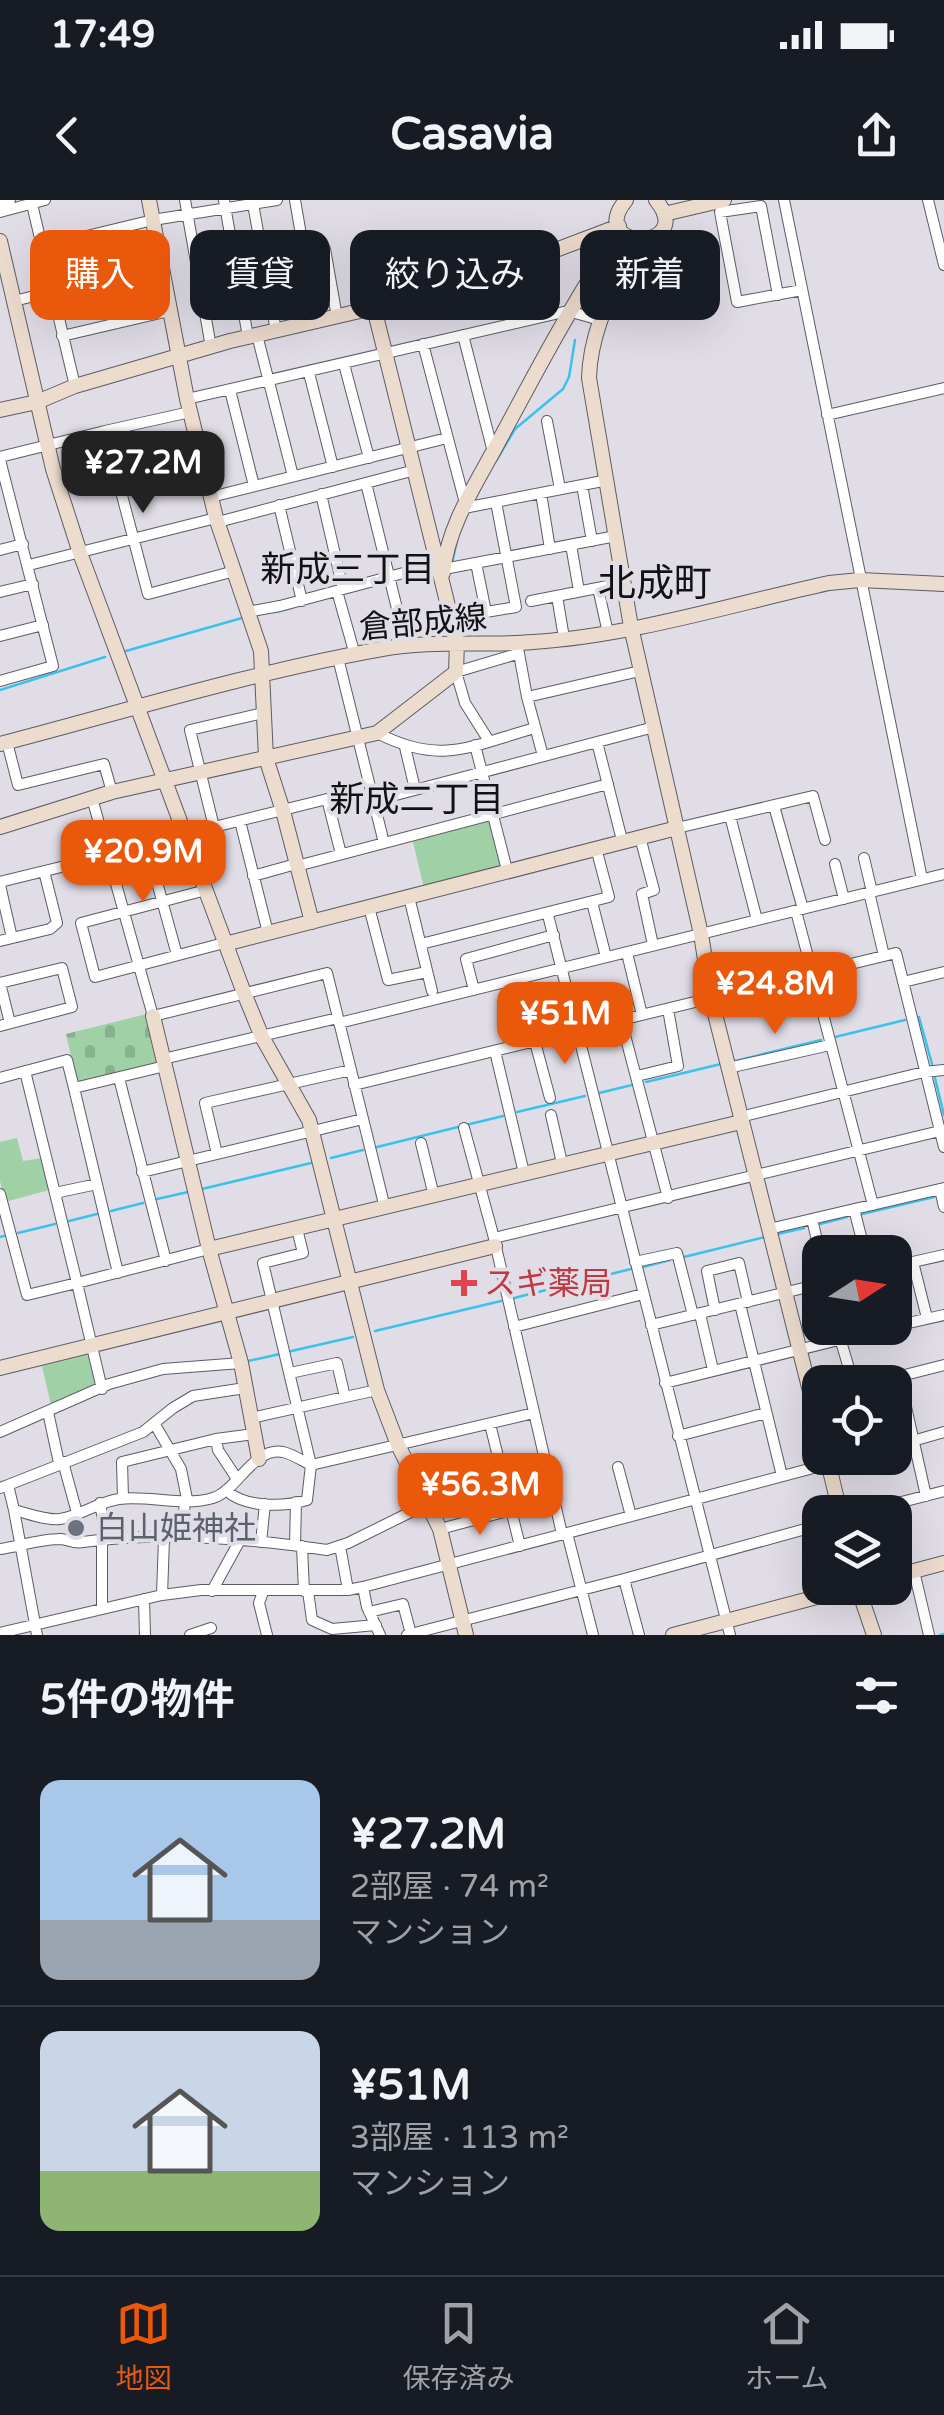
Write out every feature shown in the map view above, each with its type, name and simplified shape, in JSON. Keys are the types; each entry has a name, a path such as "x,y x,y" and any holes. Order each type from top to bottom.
{"street":[{"path":"0,202 10,200"},
{"path":"0,212 45,200"},
{"path":"149,200 155,230"},
{"path":"185,200 210,347"},
{"path":"112,230 225,204 277,200"},
{"path":"295,200 304,252 325,249 338,317"},
{"path":"623,230 618,214 626,200"},
{"path":"656,200 664,214 660,230"},
{"path":"784,200 922,880"},
{"path":"928,200 944,265"},
{"path":"664,214 716,201"},
{"path":"31,202 37,230"},
{"path":"250,203 276,330"},
{"path":"225,204 252,336 269,382 293,476"},
{"path":"778,294 760,206 720,212 738,302 802,290"},
{"path":"560,249 620,226"},
{"path":"0,241 9,296 47,444 80,552 244,994 261,1036 290,1083 312,1132 377,1390 398,1445 440,1528 464,1628"},
{"path":"441,572 464,506 580,293"},
{"path":"0,681 53,666 23,544 6,502 0,459 105,431 230,390 568,311 580,314"},
{"path":"0,410 210,347 350,314"},
{"path":"170,316 217,520 260,651 266,758 284,811 312,922"},
{"path":"59,320 75,386"},
{"path":"62,336 130,320"},
{"path":"377,320 457,642 456,672 466,704 488,741"},
{"path":"600,320 590,378 630,627 701,934 711,998 804,1365"},
{"path":"462,335 493,452"},
{"path":"423,344 464,506"},
{"path":"344,364 369,458"},
{"path":"309,373 334,468"},
{"path":"827,415 944,388"},
{"path":"230,390 254,486"},
{"path":"547,421 560,489"},
{"path":"105,431 148,594 232,572"},
{"path":"211,497 447,438"},
{"path":"119,485 203,464"},
{"path":"28,565 416,470"},
{"path":"464,506 608,480"},
{"path":"366,482 406,645"},
{"path":"582,485 592,541"},
{"path":"541,493 550,548"},
{"path":"320,494 355,655"},
{"path":"476,562 486,612 516,607 496,502"},
{"path":"279,504 302,600"},
{"path":"247,612 388,576 441,572 616,536"},
{"path":"0,550 23,544"},
{"path":"571,545 579,591"},
{"name":"倉部成線","path":"3,743 260,676 406,645 457,642 518,648 608,633 830,583 860,580 944,584"},
{"path":"531,601 623,583"},
{"path":"0,592 33,584"},
{"path":"598,588 608,633"},
{"path":"557,596 564,638"},
{"path":"0,636 42,626"},
{"path":"0,826 112,792 377,732 456,672 518,648 526,697 543,756"},
{"path":"338,658 384,842"},
{"path":"526,697 640,671"},
{"path":"214,827 190,730 263,713"},
{"path":"373,801 654,727"},
{"path":"377,732 406,747 452,752 535,728"},
{"path":"596,742 622,840"},
{"path":"3,743 18,785 104,764 112,792"},
{"path":"475,745 507,870"},
{"path":"406,747 415,790"},
{"path":"254,876 608,784"},
{"path":"206,890 81,922 94,977 622,840 813,796 825,840"},
{"path":"92,798 153,1016 240,1363 259,1459"},
{"path":"185,836 327,799 341,854"},
{"path":"774,806 811,973 846,1092 873,1205"},
{"path":"730,816 757,920"},
{"path":"240,821 268,933"},
{"path":"640,836 654,890 642,894 653,945"},
{"path":"44,871 57,923 50,929 6,939 0,884 44,871 147,846 176,956"},
{"path":"421,944 609,897 596,848"},
{"path":"864,858 884,956"},
{"path":"835,864 844,899"},
{"path":"74,1088 261,1036 474,990 944,874"},
{"path":"409,896 432,991"},
{"path":"592,902 606,957"},
{"path":"369,907 388,980 427,972"},
{"path":"548,915 728,1628"},
{"path":"474,990 466,959 554,936"},
{"path":"627,952 642,1016"},
{"path":"354,1085 896,953 944,1147"},
{"path":"62,968 72,1007 5,1024 0,983 62,968"},
{"path":"903,982 944,972"},
{"path":"153,1016 327,973 385,1208"},
{"path":"637,1076 678,1066 668,1010"},
{"path":"622,1020 668,1198"},
{"path":"534,1042 550,1098"},
{"path":"728,1068 830,1045"},
{"path":"495,1051 524,1174"},
{"path":"0,1078 67,1060 118,1273"},
{"path":"217,1154 205,1103 350,1070"},
{"path":"1,1202 27,1296 944,1070"},
{"path":"24,1072 102,1389"},
{"path":"119,1078 166,1261"},
{"path":"551,1115 562,1164"},
{"path":"142,1172 363,1120"},
{"path":"464,1128 548,1475 593,1635"},
{"path":"0,1368 349,1282 622,1208 940,1131"},
{"path":"421,1143 434,1196"},
{"path":"55,1193 97,1184"},
{"path":"770,1229 942,1188 944,1208"},
{"path":"854,1209 861,1235"},
{"path":"812,1219 816,1235"},
{"path":"226,1490 236,1501 265,1504 308,1500 312,1465 263,1264 303,1254 298,1228"},
{"path":"635,1262 677,1253 713,1370"},
{"path":"928,1318 913,1262 944,1255"},
{"path":"716,1310 707,1272 739,1263 753,1360 782,1476"},
{"path":"651,1325 802,1289"},
{"path":"514,1326 644,1294"},
{"path":"912,1322 944,1316"},
{"path":"665,1383 812,1345"},
{"path":"0,1432 163,1368 240,1363"},
{"path":"290,1374 337,1363 345,1397"},
{"path":"912,1375 943,1369"},
{"path":"37,1635 14,1510 4,1486 143,1432 193,1396 245,1388"},
{"path":"122,1462 216,1440 298,1409 377,1390"},
{"path":"48,1412 77,1513"},
{"path":"14,1510 58,1520 123,1498 212,1498 273,1452 284,1452 312,1465 534,1413"},
{"path":"678,1436 766,1414"},
{"path":"154,1423 181,1469 186,1499 182,1537"},
{"path":"490,1424 520,1546"},
{"path":"912,1432 926,1496"},
{"path":"914,1440 944,1432"},
{"path":"216,1440 218,1450 238,1479"},
{"path":"118,1443 123,1498"},
{"path":"618,1468 631,1516"},
{"path":"0,1632 162,1595 363,1587 802,1469"},
{"path":"505,1485 548,1475"},
{"path":"912,1500 944,1491"},
{"path":"296,1502 312,1620 332,1629 378,1630 363,1587"},
{"path":"100,1503 104,1538 102,1608"},
{"path":"261,1542 265,1504"},
{"path":"0,1549 61,1539 78,1544 104,1538 182,1537 327,1550 429,1504"},
{"path":"440,1528 511,1510"},
{"path":"369,1612 403,1604 409,1634 464,1628 580,1590 802,1530"},
{"path":"162,1595 164,1539"},
{"path":"212,1591 240,1540"},
{"path":"340,1546 348,1590"},
{"path":"928,1635 914,1571 944,1563"},
{"path":"624,1580 638,1635"},
{"path":"263,1592 259,1602 267,1635"},
{"path":"144,1599 145,1635"},
{"path":"674,1635 728,1628 802,1605"},
{"path":"862,1605 874,1635"},
{"path":"190,1635 211,1628"}],"green space":[{"path":"489,818 501,868 424,888 412,838"},
{"path":"147,1014 156,1064 81,1082 76,1078 66,1034"},
{"path":"17,1138 23,1161 41,1158 49,1190 5,1202 0,1181 0,1142"},
{"path":"92,1357 97,1380 51,1405 42,1366"}],"waterway":[{"path":"496,461 515,429 563,389 575,340"},
{"path":"452,563 457,541"},
{"path":"275,612 291,608"},
{"path":"126,651 242,618"},
{"path":"0,690 105,657"},
{"path":"919,1017 932,1064"},
{"path":"835,1037 905,1020"},
{"path":"735,1061 821,1040"},
{"path":"646,1082 721,1064"},
{"path":"935,1078 944,1115"},
{"path":"599,1093 632,1085"},
{"path":"517,1112 585,1096"},
{"path":"466,1125 503,1116"},
{"path":"377,1147 458,1127"},
{"path":"331,1158 363,1150"},
{"path":"202,1189 311,1163"},
{"path":"157,1199 188,1192"},
{"path":"862,1214 934,1197"},
{"path":"111,1211 143,1203"},
{"path":"69,1221 97,1214"},
{"path":"820,1224 847,1217"},
{"path":"18,1233 55,1224"},
{"path":"778,1234 804,1228"},
{"path":"0,1237 4,1236"},
{"path":"684,1257 765,1237"},
{"path":"643,1267 670,1260"},
{"path":"514,1298 631,1269"},
{"path":"375,1331 501,1301"},
{"path":"287,1352 353,1337"},
{"path":"248,1361 280,1354"},
{"path":"940,1635 944,1634"}],"place":[{"name":"スギ薬局","path":"464,1283"},
{"name":"白山姫神社","path":"76,1528"}],"district":[{"name":"新成三丁目","path":"348,569"},
{"name":"北成町","path":"655,583"},
{"name":"新成二丁目","path":"417,799"}]}
